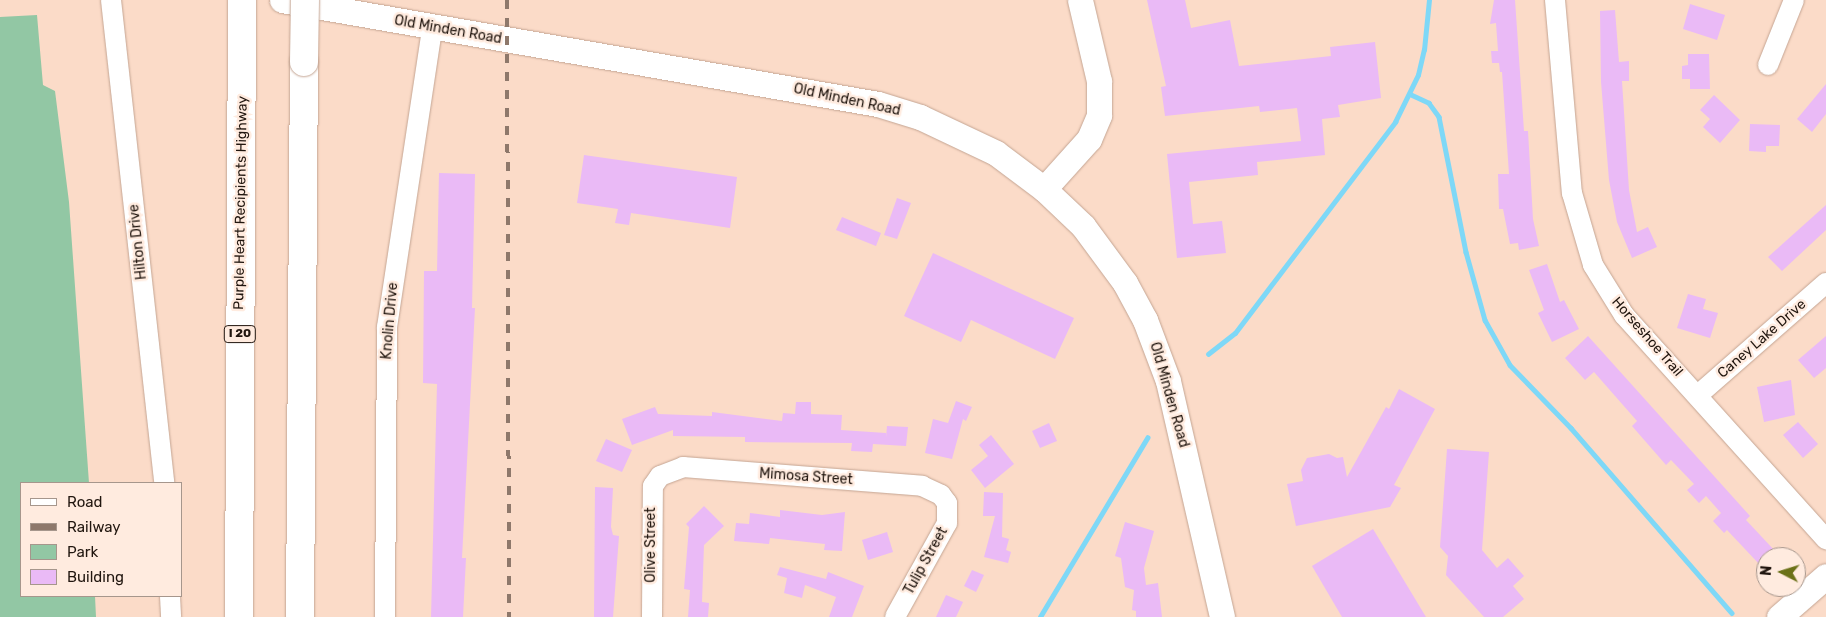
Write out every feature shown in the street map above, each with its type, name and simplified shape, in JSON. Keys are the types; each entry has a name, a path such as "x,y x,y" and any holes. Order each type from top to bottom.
{"highway":[{"name":"Purple Heart Recipients Highway","path":"239,617 242,0"},
{"path":"300,617 305,0"}],"main road":[{"name":"Old Minden Road","path":"282,0 432,28 891,107 978,144 1044,190 1068,210 1098,244 1136,302 1153,337 1168,381 1222,617"},
{"path":"1044,190 1089,139 1099,115 1099,81 1080,0"},
{"path":"1779,617 1826,576"}],"street":[{"name":"Hilton Drive","path":"111,0 164,482"},
{"name":"Horseshoe Trail","path":"1555,0 1572,193 1586,248 1612,300 1826,539"},
{"path":"1768,65 1794,0"},
{"name":"Knolin Drive","path":"385,617 387,328 432,28"},
{"name":"Caney Lake Drive","path":"1698,395 1826,283"},
{"name":"Mimosa Street","path":"660,476 683,467 922,486 941,495 947,503"},
{"name":"Olive Street","path":"652,617 651,497 660,476"},
{"name":"Tulip Street","path":"895,617 947,523 947,503"},
{"path":"170,597 171,617"}],"green space":[{"path":"37,15 43,85 55,91 69,202 89,482 20,482 20,597 95,597 96,617 0,617 0,17"}],"building":[{"path":"1147,0 1185,0 1191,28 1230,20 1239,66 1331,56 1330,47 1375,42 1381,98 1338,105 1340,117 1322,119 1325,155 1257,162 1258,175 1189,182 1193,224 1222,221 1226,253 1177,258 1167,154 1301,141 1297,108 1260,112 1259,106 1165,116 1161,87 1166,86"},
{"path":"1494,0 1515,0 1524,131 1528,131 1533,219 1539,246 1519,250 1518,243 1510,244 1503,209 1499,209 1498,174 1509,174 1502,72 1500,72 1499,63 1492,63 1491,51 1498,51 1496,23 1490,24"},
{"path":"1690,4 1725,15 1717,40 1683,29"},
{"path":"1615,10 1619,62 1629,61 1629,81 1622,81 1629,190 1637,232 1648,227 1657,247 1632,258 1617,222 1609,180 1601,82 1600,11"},
{"path":"1688,54 1709,54 1710,89 1690,89 1690,79 1682,79 1682,66 1688,65"},
{"path":"1826,84 1826,114 1812,132 1797,119"},
{"path":"1714,95 1740,120 1720,143 1703,127 1710,119 1700,110"},
{"path":"1750,124 1780,125 1779,146 1766,146 1766,152 1749,151"},
{"path":"584,155 737,177 730,228 631,213 629,225 615,223 618,209 577,203"},
{"path":"439,173 475,174 472,308 475,308 462,558 466,558 463,617 431,617 437,384 423,383 424,271 437,271"},
{"path":"897,198 911,203 897,239 884,235"},
{"path":"1826,205 1826,230 1782,271 1768,257"},
{"path":"842,217 881,233 876,246 836,230"},
{"path":"933,253 1074,318 1055,359 971,320 961,342 904,316"},
{"path":"1547,264 1560,302 1564,300 1579,329 1552,342 1538,313 1544,310 1529,270"},
{"path":"1688,294 1706,299 1703,309 1718,313 1710,338 1677,328"},
{"path":"1588,336 1750,516 1746,520 1771,547 1756,547 1756,561 1727,530 1724,533 1713,521 1721,513 1706,496 1699,503 1687,490 1694,484 1671,460 1666,465 1632,426 1637,421 1594,372 1585,380 1565,358"},
{"path":"1826,336 1826,368 1814,378 1798,360"},
{"path":"1791,380 1795,415 1764,422 1757,387"},
{"path":"1399,389 1435,409 1394,485 1401,488 1390,507 1296,526 1287,484 1303,481 1301,470 1307,458 1329,454 1337,458 1343,457 1347,477 1386,407 1389,409"},
{"path":"956,401 972,407 966,421 963,419 952,459 925,453 933,419 948,423"},
{"path":"796,402 811,402 811,414 842,415 841,430 886,433 886,437 887,426 908,427 906,446 873,444 872,452 851,451 852,443 745,442 745,437 673,436 673,430 632,445 622,419 655,407 658,414 712,416 712,412 782,421 783,413 795,414"},
{"path":"1798,422 1818,444 1803,458 1783,435"},
{"path":"1049,423 1057,441 1040,448 1032,431"},
{"path":"991,435 1014,464 985,488 971,470 988,456 979,445"},
{"path":"606,439 632,450 622,472 596,461"},
{"path":"1447,449 1489,452 1482,550 1497,568 1508,558 1524,576 1513,586 1524,599 1503,617 1484,617 1446,575 1448,556 1440,547"},
{"path":"595,487 613,488 611,527 613,535 619,536 613,617 594,617"},
{"path":"984,492 1003,493 1002,537 1009,539 1006,550 1011,552 1008,563 984,557 995,516 983,516"},
{"path":"704,506 724,526 704,545 702,602 709,603 708,617 688,617 690,590 684,589 689,527 686,524"},
{"path":"780,510 822,515 845,512 842,551 824,550 825,544 770,538 769,544 734,541 736,523 749,524 750,513 780,517"},
{"path":"1125,522 1154,531 1144,568 1146,585 1158,583 1162,617 1136,617 1136,611 1132,610 1134,590 1125,587 1121,558 1115,556"},
{"path":"1373,529 1426,617 1342,617 1312,566"},
{"path":"887,532 893,552 868,560 862,540"},
{"path":"780,567 826,579 828,572 864,586 852,617 829,617 836,597 805,585 802,598 784,593 787,578 777,575"},
{"path":"972,570 984,575 976,592 964,586"},
{"path":"946,595 963,602 956,617 936,617"}],"waterway":[{"path":"1208,354 1235,333 1395,122 1418,75 1424,50 1429,0"},
{"path":"1410,94 1429,103 1439,117 1466,252 1485,320 1510,365 1571,428 1732,613"},
{"path":"1040,617 1147,438"}],"railway":[{"path":"507,0 509,617"}]}
